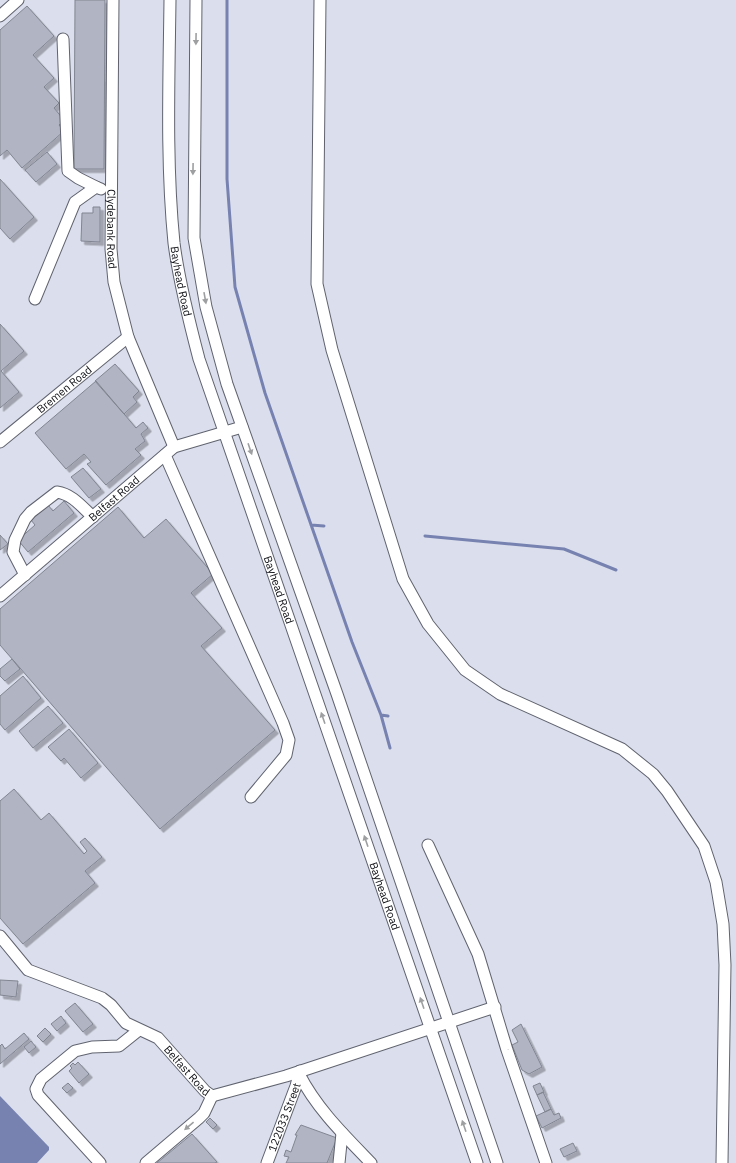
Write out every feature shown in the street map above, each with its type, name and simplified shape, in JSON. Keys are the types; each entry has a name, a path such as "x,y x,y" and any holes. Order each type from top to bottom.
{"street":[{"path":"0,16 18,0"},
{"name":"Clydebank Road","path":"113,0 111,249 114,282 128,337 174,447"},
{"name":"Bayhead Road","path":"170,0 169,131 171,203 174,245 187,315 224,432 477,1163"},
{"name":"Bayhead Road","path":"196,0 194,238 206,308 227,384 337,694 497,1163"},
{"path":"320,0 317,284 332,350 403,579 428,624 465,670 500,694 622,749 653,774 667,791 704,846 716,882 723,924 722,1163"},
{"path":"62,39 68,170 78,178 96,187 111,192"},
{"path":"35,299 75,202 96,187"},
{"name":"Bremen Road","path":"0,442 128,337"},
{"name":"Belfast Road","path":"0,596 174,447 242,427"},
{"path":"165,455 283,723 288,740 286,755 251,797"},
{"path":"24,575 13,552 14,544 25,519 46,498 57,492 63,492 70,496 93,517"},
{"path":"428,845 469,932 488,982 507,1050 546,1163"},
{"name":"Belfast Road","path":"0,936 28,970 102,998 111,1005 126,1023 158,1038 205,1092 212,1096 299,1072 495,1006"},
{"path":"100,1163 38,1095 37,1085 41,1079 75,1051 92,1047 119,1046 139,1030"},
{"path":"299,1072 316,1103 371,1163"},
{"name":"122033 Street","path":"267,1163 299,1072"},
{"path":"146,1163 204,1113 212,1096"},
{"path":"339,1163 342,1133"}],"water":[{"path":"0,1096 49,1147 49,1150 37,1163 0,1163"}],"building":[{"path":"75,0 105,0 104,169 74,169"},
{"path":"27,6 54,36 33,55 54,78 44,87 59,103 54,108 64,120 59,125 64,131 22,168 7,150 0,156 0,30"},
{"path":"47,152 57,164 36,182 25,170"},
{"path":"0,179 34,217 10,239 0,228"},
{"path":"93,207 100,207 100,242 81,241 82,213 93,213"},
{"path":"0,324 24,351 1,371 19,392 0,408"},
{"path":"115,364 139,391 133,397 137,402 124,414 95,381"},
{"path":"96,381 136,428 143,422 148,428 141,434 145,441 135,449 141,455 106,485 87,464 91,462 84,454 66,469 35,433"},
{"path":"83,468 101,489 89,498 71,477"},
{"path":"64,501 74,513 28,552 18,540 35,525 31,520 48,505 53,511"},
{"path":"118,507 144,538 166,519 213,574 191,593 222,628 201,646 275,730 160,829 0,645 0,609"},
{"path":"0,535 8,544 0,550"},
{"path":"12,659 20,669 5,681 0,676 0,669"},
{"path":"23,676 41,698 5,730 0,724 0,696"},
{"path":"48,706 63,723 33,748 19,731"},
{"path":"69,729 98,763 81,778 64,758 61,761 48,747"},
{"path":"14,789 41,820 49,813 84,854 87,851 80,842 85,838 102,857 85,871 95,883 23,944 0,918 0,801"},
{"path":"0,980 18,981 16,997 0,995"},
{"path":"75,1003 93,1024 83,1032 65,1011"},
{"path":"61,1016 66,1023 57,1031 51,1024"},
{"path":"521,1024 542,1067 529,1074 522,1070 512,1045 518,1042 512,1030"},
{"path":"45,1028 51,1034 43,1042 37,1036"},
{"path":"24,1033 29,1039 0,1064 0,1046 2,1044 5,1049"},
{"path":"31,1041 36,1047 29,1053 24,1047"},
{"path":"78,1062 89,1074 79,1083 69,1071 72,1068 70,1066 73,1063 75,1065"},
{"path":"68,1083 73,1088 67,1093 62,1088"},
{"path":"540,1083 544,1092 537,1095 533,1086"},
{"path":"543,1092 551,1109 545,1112 537,1095"},
{"path":"551,1109 554,1115 559,1113 561,1118 542,1128 536,1116"},
{"path":"210,1118 217,1125 213,1129 206,1122"},
{"path":"301,1125 337,1138 327,1163 286,1163 289,1157 284,1156 286,1150 291,1152 297,1135 295,1135"},
{"path":"192,1134 217,1162 157,1163"},
{"path":"573,1143 577,1151 564,1157 560,1149"}],"waterway":[{"path":"227,0 227,179 235,287 265,393 352,642 381,715 390,748"},
{"path":"311,525 324,526"},
{"path":"425,536 564,549 616,570"},
{"path":"381,715 388,716"}]}
